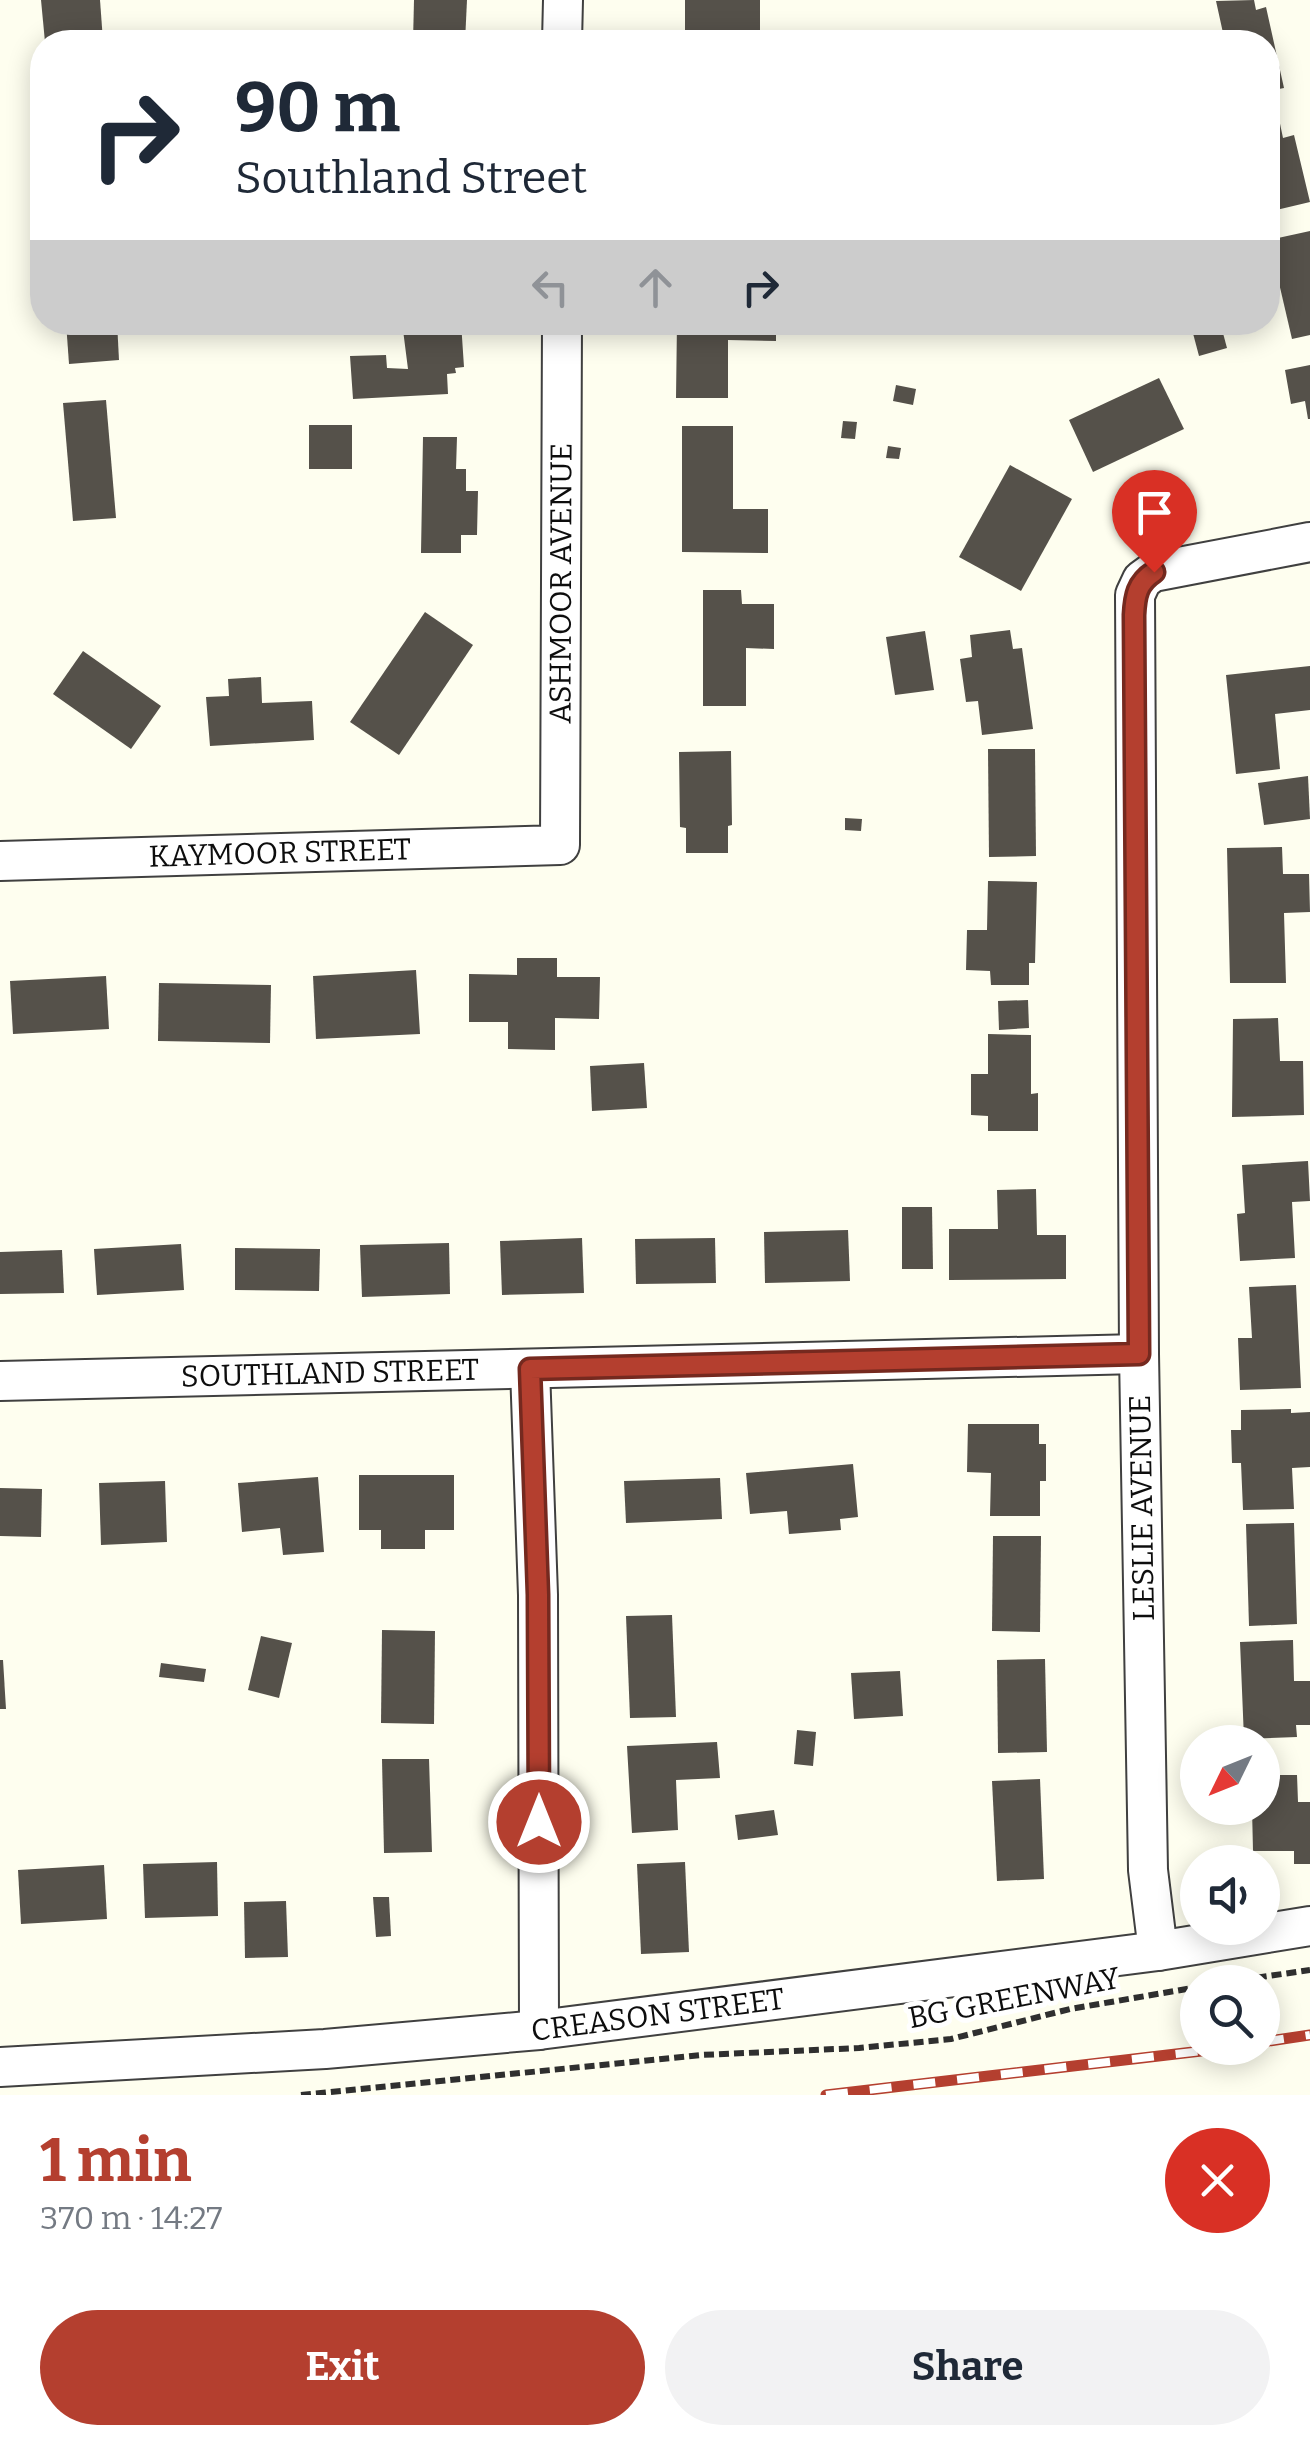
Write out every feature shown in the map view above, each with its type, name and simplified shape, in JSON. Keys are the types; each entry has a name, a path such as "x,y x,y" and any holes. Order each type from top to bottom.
{"street":[{"path":"562,30 563,0"},
{"name":"ASHMOOR AVENUE","path":"560,845 562,335"},
{"name":"LESLIE AVENUE","path":"1158,1950 1148,1870 1139,1354 1135,594 1142,580 1154,572 1310,542"},
{"name":"KAYMOOR STREET","path":"0,861 560,845"},
{"name":"SOUTHLAND STREET","path":"0,1381 1139,1354"},
{"path":"530,1369 538,1595 539,2030"},
{"name":"CREASON STREET","path":"0,2067 326,2050 539,2030 1158,1950 1310,1926"}],"path":[{"path":"1280,1974 1310,1970"},
{"name":"BG GREENWAY","path":"300,2095 701,2055 859,2048 951,2039 1070,2009 1180,1990"}],"building":[{"path":"41,0 100,0 102,30 44,30"},
{"path":"414,0 467,0 466,30 413,30"},
{"path":"685,0 760,0 760,30 685,30"},
{"path":"1254,0 1256,10 1266,7 1271,30 1222,30 1216,1"},
{"path":"1280,124 1283,138 1294,135 1310,202 1280,209"},
{"path":"1310,231 1310,335 1292,339 1280,287 1280,238"},
{"path":"67,335 118,335 119,360 69,364"},
{"path":"404,335 462,335 464,367 447,374 448,394 353,399 350,356 386,355 387,368 408,369"},
{"path":"677,335 776,335 776,341 728,340 728,398 676,398"},
{"path":"1193,335 1224,335 1227,348 1199,356"},
{"path":"1310,365 1308,419 1305,401 1291,404 1285,370"},
{"path":"1159,378 1184,429 1093,472 1069,420"},
{"path":"896,385 916,389 913,405 893,401"},
{"path":"106,400 116,518 73,521 63,403"},
{"path":"843,421 857,422 855,439 841,438"},
{"path":"309,425 352,425 352,469 309,469"},
{"path":"682,426 733,426 733,509 768,509 768,553 682,552"},
{"path":"423,437 457,437 456,469 466,469 466,491 478,491 477,535 461,535 461,553 421,553"},
{"path":"888,446 901,448 899,459 886,458"},
{"path":"1010,465 1072,499 1021,591 959,557"},
{"path":"703,590 741,590 742,604 774,604 774,649 746,648 746,706 703,706"},
{"path":"425,612 473,645 399,755 350,722"},
{"path":"1010,630 1013,649 1022,648 1033,729 982,735 978,701 966,702 960,659 972,657 970,635"},
{"path":"925,631 934,690 895,695 886,637"},
{"path":"83,651 161,706 131,749 53,694"},
{"path":"1310,666 1310,710 1275,714 1280,769 1236,774 1226,675"},
{"path":"261,677 262,703 312,701 314,740 210,746 206,697 229,696 228,679"},
{"path":"988,749 1035,749 1036,856 989,857"},
{"path":"731,751 732,825 728,826 728,853 686,853 686,828 680,827 679,752"},
{"path":"1308,776 1310,819 1264,825 1258,783"},
{"path":"845,818 862,819 861,831 845,830"},
{"path":"1282,847 1283,874 1309,874 1310,912 1284,913 1286,983 1230,983 1227,848"},
{"path":"988,881 1037,882 1035,963 1029,963 1029,985 991,985 990,971 966,970 967,930 987,930"},
{"path":"517,958 557,958 557,977 600,977 599,1019 555,1018 555,1050 508,1049 508,1022 469,1022 469,974 517,975"},
{"path":"416,970 420,1034 316,1039 313,976"},
{"path":"106,976 109,1029 13,1034 10,981"},
{"path":"159,983 271,985 270,1043 158,1041"},
{"path":"1028,1000 1029,1028 999,1030 998,1001"},
{"path":"1278,1018 1280,1061 1303,1061 1304,1115 1232,1117 1233,1019"},
{"path":"988,1034 1031,1035 1031,1094 1038,1093 1038,1131 988,1131 988,1116 971,1115 971,1074 988,1074"},
{"path":"644,1063 647,1108 592,1111 590,1066"},
{"path":"1308,1161 1310,1201 1292,1202 1295,1258 1240,1261 1237,1214 1245,1213 1242,1165"},
{"path":"1036,1189 1037,1235 1066,1235 1066,1279 949,1280 949,1229 998,1229 997,1190"},
{"path":"902,1207 932,1207 933,1269 902,1269"},
{"path":"848,1230 850,1281 765,1283 764,1232"},
{"path":"582,1238 584,1293 502,1295 500,1241"},
{"path":"715,1238 716,1283 636,1284 635,1239"},
{"path":"449,1243 450,1294 362,1297 360,1245"},
{"path":"181,1244 184,1290 97,1295 94,1249"},
{"path":"235,1248 320,1249 319,1291 235,1290"},
{"path":"62,1250 64,1293 0,1294 0,1252"},
{"path":"1296,1285 1301,1388 1240,1390 1238,1338 1252,1338 1249,1287"},
{"path":"1291,1409 1291,1413 1310,1412 1310,1467 1292,1468 1294,1509 1243,1510 1241,1463 1232,1463 1231,1430 1241,1430 1241,1410"},
{"path":"968,1424 1039,1424 1039,1444 1046,1444 1046,1481 1040,1481 1040,1516 990,1516 991,1473 967,1472"},
{"path":"853,1464 858,1517 840,1519 841,1530 789,1534 787,1511 750,1514 746,1473"},
{"path":"359,1475 454,1475 454,1530 425,1530 425,1549 381,1549 381,1530 359,1530"},
{"path":"318,1477 324,1552 283,1555 280,1528 242,1532 238,1483"},
{"path":"720,1478 722,1519 626,1523 624,1481"},
{"path":"165,1481 167,1542 101,1545 99,1483"},
{"path":"0,1488 42,1489 41,1537 0,1536"},
{"path":"1294,1523 1297,1624 1249,1626 1246,1524"},
{"path":"993,1536 1041,1536 1040,1632 992,1631"},
{"path":"672,1615 676,1717 630,1718 626,1616"},
{"path":"382,1630 435,1631 434,1724 381,1723"},
{"path":"261,1636 292,1643 279,1698 248,1690"},
{"path":"1293,1640 1294,1681 1310,1681 1310,1725 1296,1725 1297,1737 1280,1738 1280,1725 1243,1725 1240,1642"},
{"path":"1045,1659 1047,1752 998,1753 997,1660"},
{"path":"3,1660 6,1709 0,1709"},
{"path":"161,1663 206,1669 204,1682 159,1677"},
{"path":"900,1671 903,1716 854,1719 851,1673"},
{"path":"797,1730 816,1732 813,1766 794,1764"},
{"path":"717,1742 720,1778 676,1780 678,1830 632,1833 627,1746"},
{"path":"382,1759 429,1759 432,1852 384,1853"},
{"path":"1280,1775 1297,1775 1298,1802 1310,1802 1310,1864 1294,1864 1294,1851 1280,1851 1280,1845 1253,1845 1252,1825 1280,1825"},
{"path":"1040,1779 1044,1879 997,1881 992,1781"},
{"path":"774,1810 778,1835 738,1840 735,1815"},
{"path":"217,1862 218,1916 145,1918 143,1864"},
{"path":"685,1862 689,1952 641,1954 637,1864"},
{"path":"104,1865 107,1919 21,1924 18,1870"},
{"path":"373,1897 389,1897 391,1936 376,1937"},
{"path":"286,1901 288,1957 245,1958 244,1902"}],"railway":[{"path":"1280,2039 1310,2035"},
{"path":"826,2095 1180,2054"}],"route":[{"path":"539,1822 538,1595 530,1369 1139,1354 1134,615 1135,594 1142,580 1154,572"}]}
